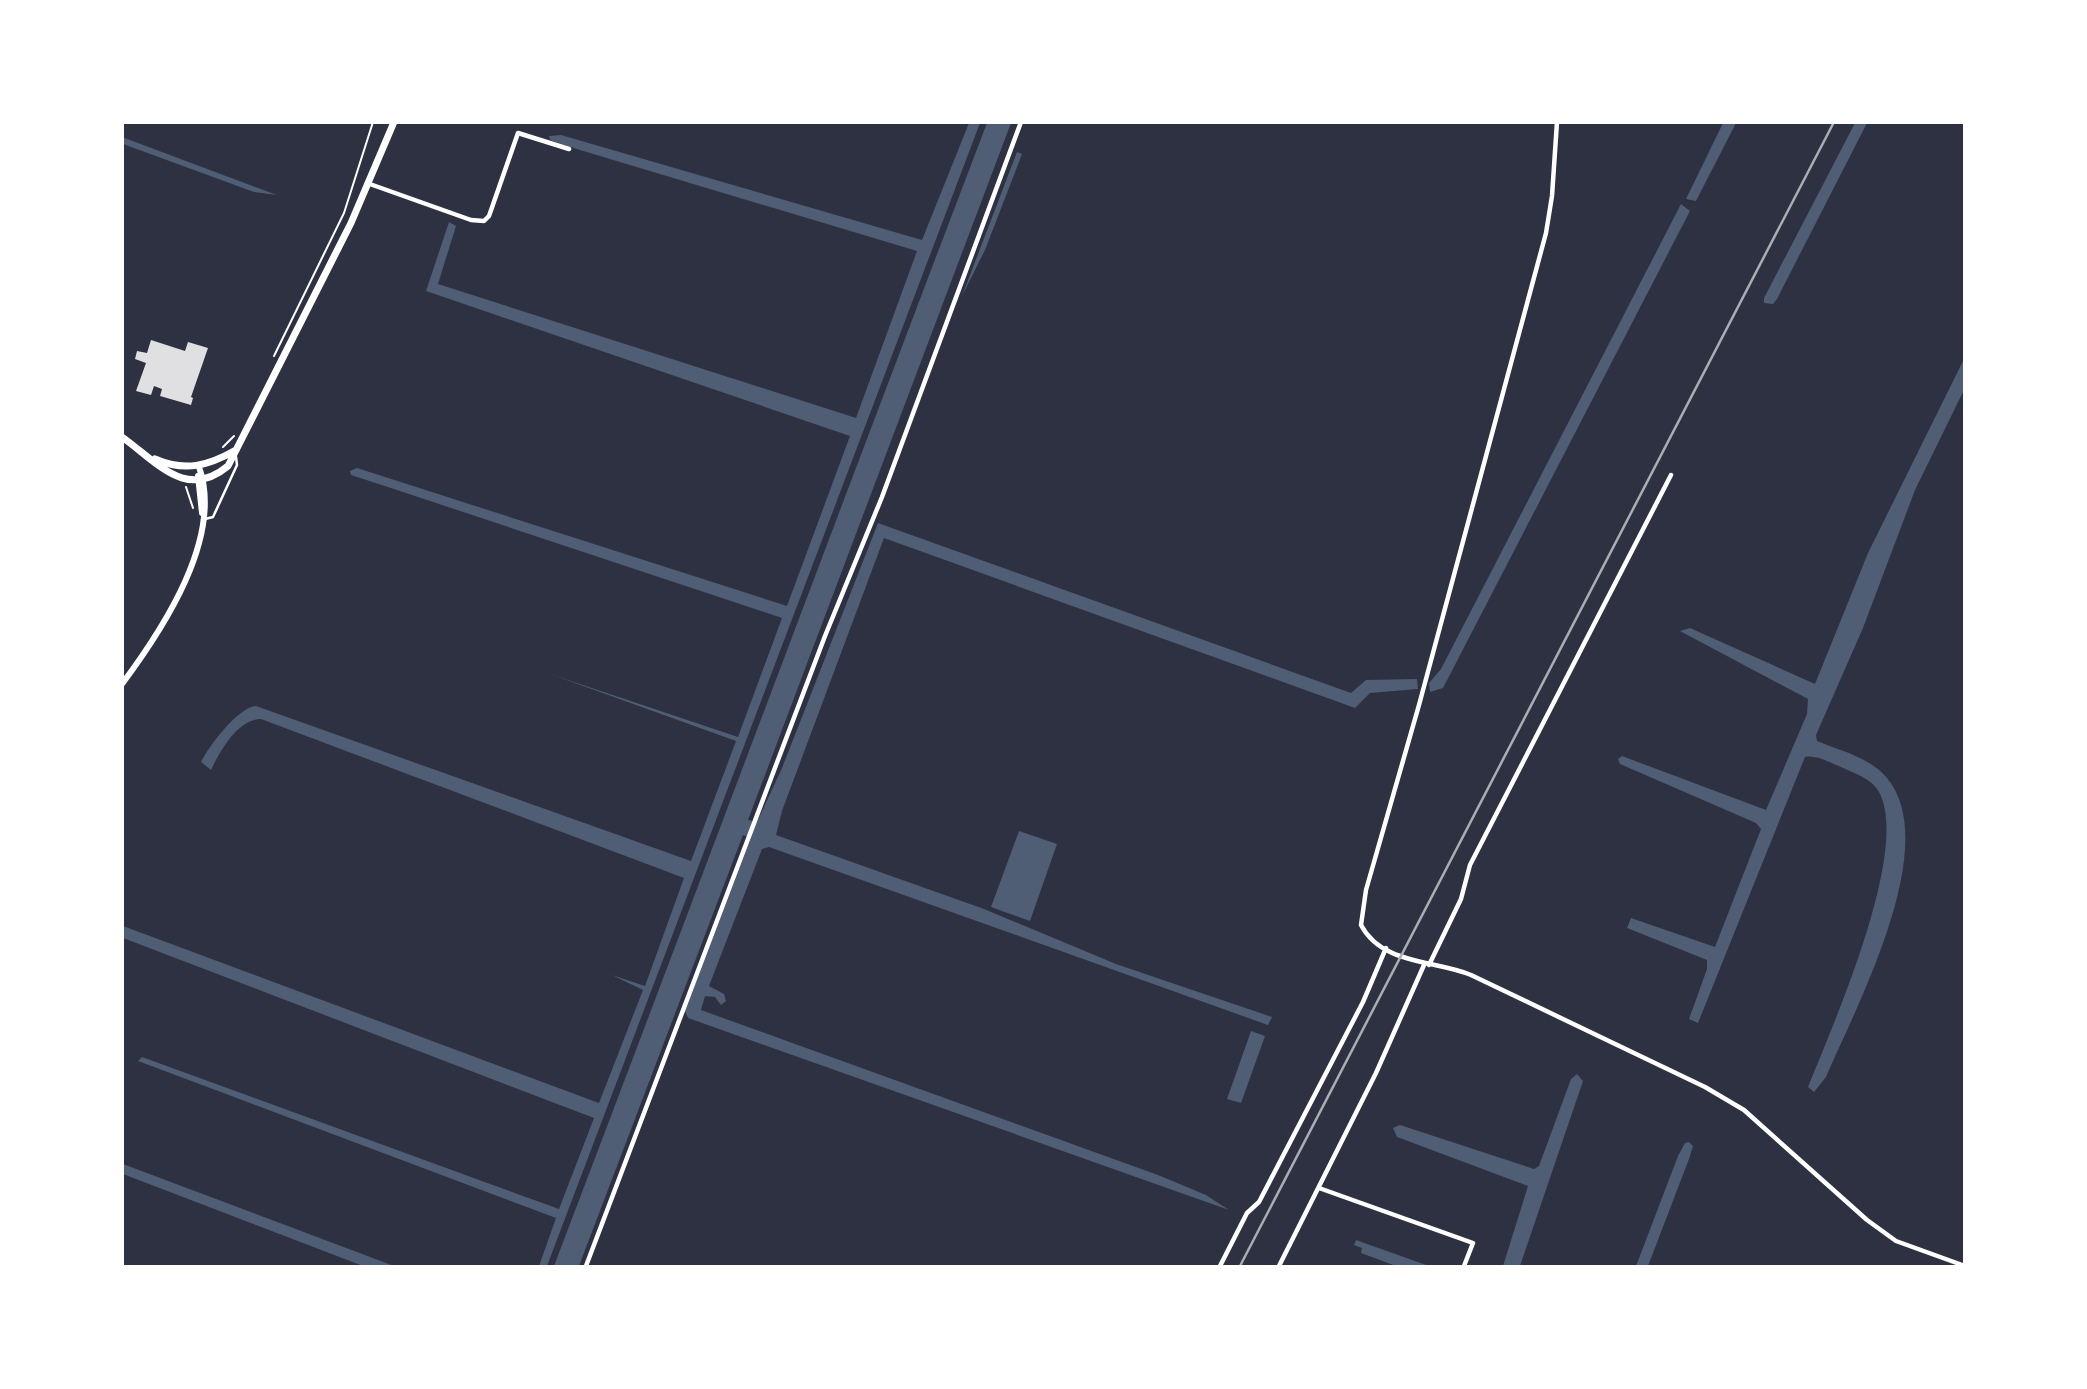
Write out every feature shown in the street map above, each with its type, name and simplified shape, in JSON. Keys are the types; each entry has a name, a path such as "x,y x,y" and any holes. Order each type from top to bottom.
{"main road":[{"path":"122,438 166,472 185,480 200,480 216,475 228,466 351,223 394,122"},
{"path":"150,457 180,467 199,467 236,450"}],"street":[{"path":"586,1266 755,820 882,497 1021,122"},
{"path":"1557,122 1552,197 1546,233 1427,676 1361,908 1361,925 1366,934 1386,948 1427,965 1450,967 1471,975 1705,1087 1744,1110 1867,1220 1907,1246 1965,1266"},
{"path":"367,183 471,220 484,221 489,216 518,134 569,149"},
{"path":"122,684 175,603 194,556 204,520 199,467"},
{"path":"1279,1266 1461,899 1470,865 1671,475"},
{"path":"1220,1266 1247,1213 1259,1202 1303,1119 1363,1002 1386,948"},
{"path":"1318,1188 1473,1243 1464,1266"}],"lane":[{"path":"204,520 213,517 237,465 236,450"}],"path":[{"path":"272,359 344,213 373,122"},
{"path":"215,452 235,434"}],"water":[{"path":"969,123 980,123 547,1266 539,1266 556,1218 138,1061 142,1057 559,1209 594,1118 123,938 123,926 599,1103 643,990 612,975 645,986 684,878 261,719 253,720 237,730 211,770 201,762 233,720 256,706 691,861 736,741 550,674 738,737 782,618 351,475 350,471 357,468 787,606 850,436 426,291 449,222 456,226 438,284 856,418 917,251 580,150 550,140 549,136 561,135 922,240"},
{"path":"987,123 1011,123 748,820 757,822 782,768 878,523 1351,693 1366,680 1417,679 1418,689 1370,693 1355,708 884,538 782,811 776,835 984,909 1116,964 1272,1017 1268,1025 769,847 762,849 709,986 724,994 726,1001 721,1005 715,997 705,996 701,1010 1158,1175 1206,1195 1229,1210 688,1018 685,1011 751,838 743,835 579,1266 554,1266 879,408"},
{"path":"1723,123 1736,123 1696,201 1686,199"},
{"path":"1855,123 1867,123 1777,299 1773,304 1764,303 1764,298"},
{"path":"122,137 277,195 254,192 123,144"},
{"path":"1017,152 1022,154 985,250 962,296"},
{"path":"1681,204 1690,211 1443,688 1430,692 1429,683 1441,669"},
{"path":"1964,359 1964,390 1915,490 1863,628 1816,735 1817,741 1864,760 1887,778 1902,807 1905,843 1900,884 1889,926 1826,1077 1814,1092 1808,1087 1849,983 1877,895 1885,854 1886,819 1879,792 1870,782 1858,775 1821,759 1805,757 1698,1023 1689,1019 1707,969 1707,960 1627,928 1631,918 1715,947 1761,829 1756,823 1620,764 1618,759 1622,756 1766,810 1807,714 1808,699 1680,631 1690,628 1815,684 1868,553"},
{"path":"1019,831 1057,844 1030,921 991,907"},
{"path":"1251,1031 1265,1036 1241,1103 1227,1099"},
{"path":"1577,1074 1583,1081 1520,1266 1503,1266 1528,1186 1397,1137 1393,1128 1400,1125 1534,1169 1539,1166 1571,1079"},
{"path":"1689,1142 1693,1146 1689,1159 1648,1266 1636,1266 1678,1156 1685,1143"},
{"path":"123,1164 394,1266 363,1266 123,1174"},
{"path":"1356,1240 1429,1266 1396,1266 1361,1253 1362,1248 1354,1245"}],"building":[{"path":"151,340 185,351 188,342 208,348 191,397 191,405 160,396 162,389 154,386 151,395 136,391 146,363 135,359 137,351 147,353"}],"railway":[{"path":"1240,1266 1834,122"}]}
